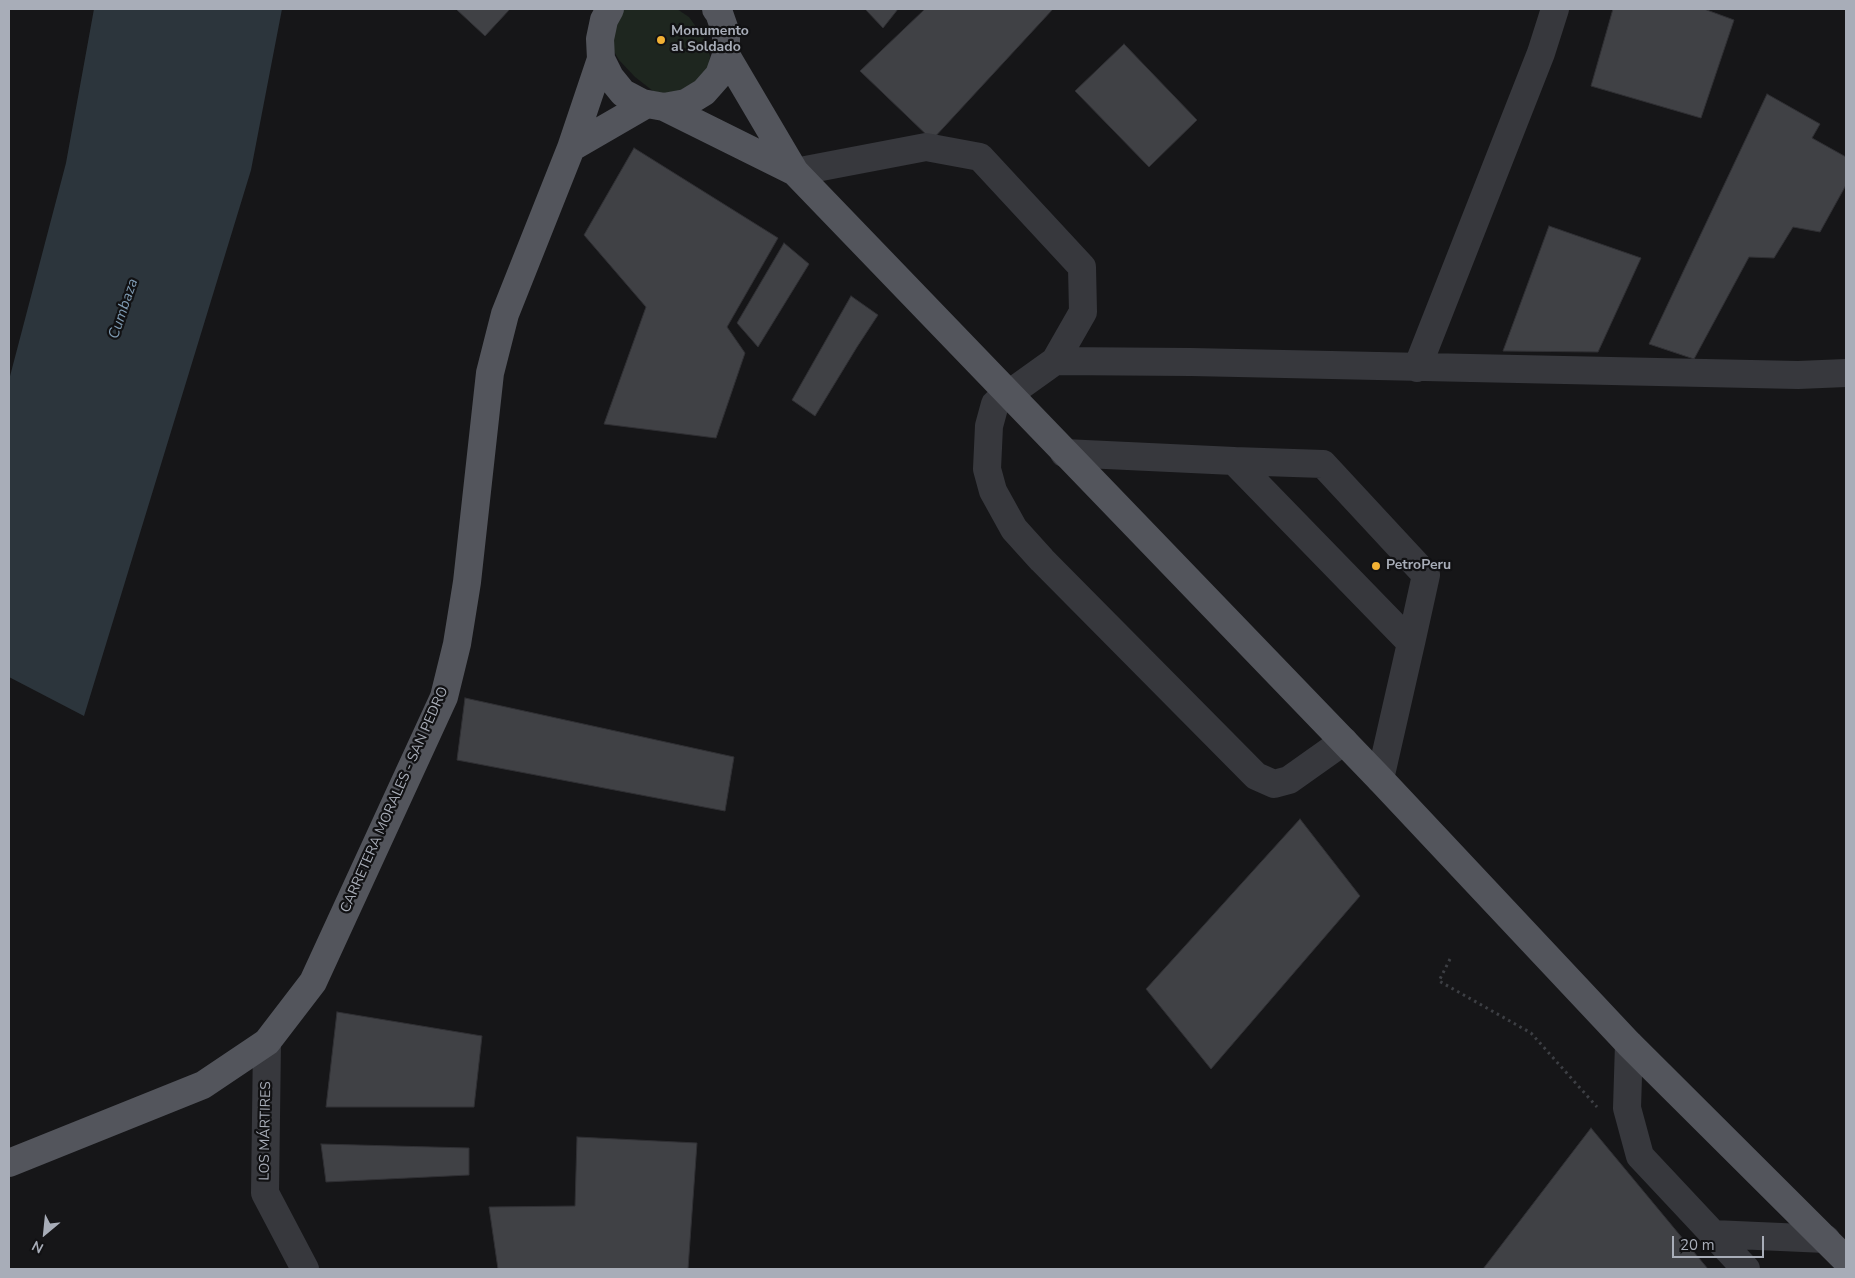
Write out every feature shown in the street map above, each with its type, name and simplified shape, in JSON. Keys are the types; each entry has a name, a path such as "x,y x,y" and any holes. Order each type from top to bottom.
{"main road":[{"path":"584,9 601,49 610,77 623,92 642,103 656,105 686,103 704,92 719,75 730,32"},
{"name":"CARRETERA MORALES - SAN PEDRO","path":"9,1163 203,1084 267,1042 313,982 444,697 457,644 467,582 490,373 505,314 571,148 601,49 604,20 610,9"},
{"path":"716,9 730,32 795,172 1344,741 1629,1044 1846,1260"},
{"path":"571,148 656,105"},
{"path":"656,105 795,172"}],"street":[{"path":"1417,368 1541,53 1555,9"},
{"path":"795,172 926,148 980,157 1082,267 1083,312 1056,361 996,404 989,426 987,446 988,469 993,490 1003,512 1014,529 1042,560 1256,776 1274,784 1289,780 1344,741"},
{"path":"1056,361 1192,362 1798,375 1846,373"},
{"path":"1064,452 1323,464 1426,575 1380,779"},
{"path":"1234,461 1411,643"},
{"name":"LOS MÁRTIRES","path":"267,1042 265,1192 305,1269"},
{"path":"1629,1044 1627,1108 1640,1156 1746,1269"},
{"path":"1713,1234 1826,1239"}],"path":[{"path":"1450,959 1438,981 1531,1033 1602,1113"}],"shaded area":[{"path":"616,9 677,9 689,17 704,38 710,56 708,74 670,97 653,91 635,77 619,60 609,43"}],"water":[{"name":"Cumbaza","path":"94,9 282,9 251,170 84,716 9,677 9,380 66,163"}],"building":[{"path":"456,9 510,9 485,36"},
{"path":"865,9 898,9 883,28"},
{"path":"925,9 1053,9 932,140 860,71"},
{"path":"1613,9 1704,9 1734,20 1701,118 1591,86"},
{"path":"1124,44 1197,120 1149,167 1075,91"},
{"path":"1767,94 1820,124 1812,138 1846,157 1846,185 1820,232 1793,227 1774,258 1749,257 1694,359 1649,344"},
{"path":"634,148 778,238 727,327 745,353 716,438 604,424 646,307 584,235"},
{"path":"1549,226 1641,258 1598,352 1503,351"},
{"path":"784,243 809,264 758,347 737,323"},
{"path":"851,296 878,315 815,416 792,400"},
{"path":"465,698 734,757 725,811 457,760"},
{"path":"1300,819 1360,896 1211,1069 1146,989"},
{"path":"337,1012 482,1036 474,1107 326,1107"},
{"path":"1591,1128 1708,1269 1483,1269"},
{"path":"577,1137 697,1143 688,1269 498,1269 489,1207 575,1206"},
{"path":"321,1144 469,1148 469,1175 326,1182"}],"place":[{"name":"Monumento al Soldado","path":"661,40"},
{"name":"PetroPeru","path":"1376,566"}]}
